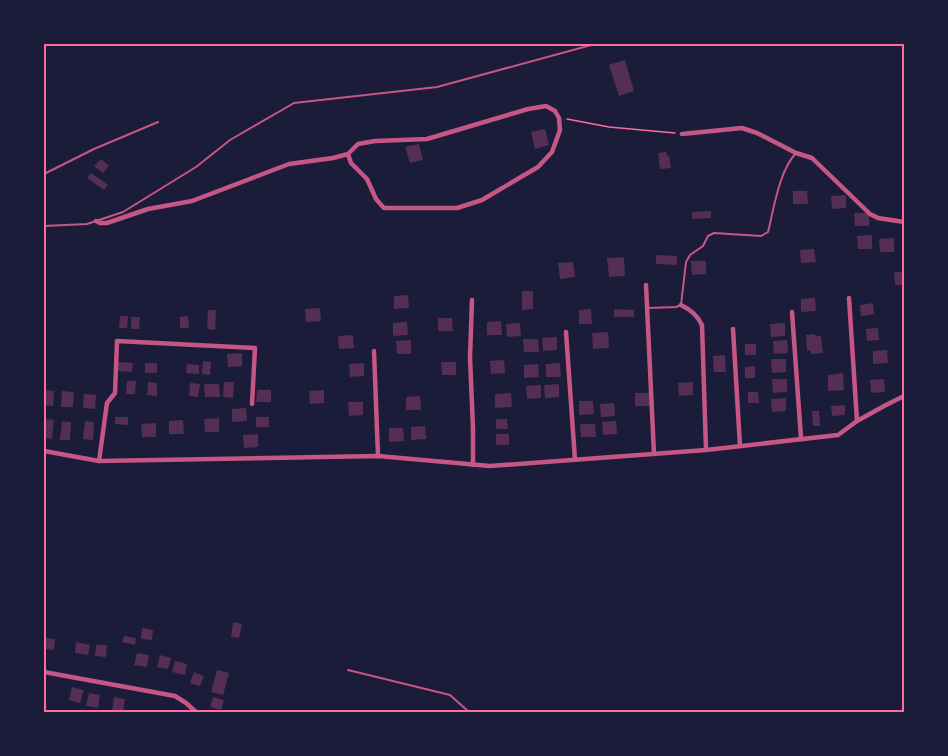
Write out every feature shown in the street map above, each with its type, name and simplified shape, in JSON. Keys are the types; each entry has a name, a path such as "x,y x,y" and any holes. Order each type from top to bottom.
{"street":[{"path":"96,221 107,223 148,209 192,201 289,164 348,154 358,144 427,139 528,109 546,106 555,111 559,118 560,130 552,152 538,167 482,200 457,208 384,208 376,198 367,179 351,163 348,154"},
{"path":"682,134 742,128 757,133 796,153 812,158 878,218 904,222"},
{"path":"646,285 654,454"},
{"path":"849,298 857,421"},
{"path":"472,300 470,357 472,465"},
{"path":"681,305 698,316 702,325 706,450"},
{"path":"792,312 801,438"},
{"path":"733,329 740,446"},
{"path":"566,332 575,460"},
{"path":"99,461 106,403 115,393 117,340 255,348 252,404"},
{"path":"374,351 378,456"},
{"path":"44,451 99,461 378,456 490,466 706,450 838,435 857,421 904,396"},
{"path":"44,672 175,696 196,712"}],"lane":[{"path":"44,226 87,224 123,212 196,167 230,140 294,103 437,87 595,44"},
{"path":"44,174 94,149 158,122"},
{"path":"647,308 681,305 686,262 690,255 703,246 708,236 714,233 761,236 768,232 780,184 790,159 796,153"},
{"path":"348,670 450,695 469,712"}],"path":[{"path":"559,118 609,127 682,134"}],"building":[{"path":"625,60 634,91 619,96 609,65"},
{"path":"545,129 549,145 535,149 531,132"},
{"path":"419,144 423,160 410,163 405,147"},
{"path":"666,152 667,156 669,155 671,168 660,169 658,153"},
{"path":"101,159 109,166 103,173 94,166"},
{"path":"91,173 108,185 104,190 87,178"},
{"path":"793,191 807,191 808,204 793,204"},
{"path":"846,195 846,208 832,209 831,196"},
{"path":"711,211 711,218 692,219 692,212"},
{"path":"854,213 869,213 869,226 855,226"},
{"path":"872,235 872,249 858,249 857,236"},
{"path":"894,238 894,252 880,252 879,239"},
{"path":"814,249 816,262 801,263 800,250"},
{"path":"656,255 677,256 677,265 656,264"},
{"path":"624,257 625,276 609,277 607,258"},
{"path":"691,261 706,261 706,274 692,275"},
{"path":"573,262 575,277 560,279 558,263"},
{"path":"894,272 904,272 904,285 895,285"},
{"path":"522,291 533,291 533,309 522,310"},
{"path":"408,295 409,308 394,309 394,296"},
{"path":"815,298 816,311 801,312 801,299"},
{"path":"873,303 874,314 861,316 860,305"},
{"path":"320,308 321,321 306,322 305,309"},
{"path":"591,309 592,324 579,324 579,310"},
{"path":"614,309 634,310 634,317 614,317"},
{"path":"208,310 216,310 215,330 207,329"},
{"path":"120,316 128,316 127,328 119,328"},
{"path":"188,316 189,328 180,328 180,317"},
{"path":"131,317 140,317 139,329 131,329"},
{"path":"438,318 452,318 453,331 438,331"},
{"path":"501,321 502,335 487,335 487,322"},
{"path":"407,322 408,335 393,336 393,323"},
{"path":"520,323 521,336 507,337 506,324"},
{"path":"785,323 785,336 771,337 770,324"},
{"path":"878,328 879,340 867,341 866,329"},
{"path":"608,332 609,348 593,349 592,333"},
{"path":"815,334 815,336 821,336 823,353 811,354 810,350 807,351 806,335"},
{"path":"353,335 354,348 339,349 338,336"},
{"path":"557,337 557,350 543,351 542,338"},
{"path":"523,339 538,339 539,352 524,352"},
{"path":"411,340 411,354 397,354 396,341"},
{"path":"787,340 788,353 774,354 773,341"},
{"path":"745,344 756,344 756,355 745,355"},
{"path":"887,350 888,363 873,364 873,351"},
{"path":"242,353 242,366 228,367 227,354"},
{"path":"725,355 726,372 714,372 713,356"},
{"path":"771,359 786,359 786,372 772,373"},
{"path":"504,360 505,373 491,374 490,361"},
{"path":"203,361 211,362 210,375 202,374"},
{"path":"118,362 133,363 132,372 118,371"},
{"path":"441,362 456,362 456,375 442,375"},
{"path":"145,363 157,363 157,373 145,373"},
{"path":"364,363 364,376 350,377 349,364"},
{"path":"560,363 561,377 546,377 546,364"},
{"path":"187,364 199,365 199,374 186,373"},
{"path":"538,364 539,377 524,378 524,365"},
{"path":"755,366 755,378 745,378 745,367"},
{"path":"843,373 844,390 828,391 828,375"},
{"path":"772,379 787,379 787,392 773,393"},
{"path":"884,379 885,392 871,393 870,380"},
{"path":"127,381 136,381 135,394 126,394"},
{"path":"148,382 157,383 157,396 147,395"},
{"path":"224,382 234,382 233,398 223,397"},
{"path":"693,382 693,395 679,396 678,383"},
{"path":"190,383 200,384 198,397 189,396"},
{"path":"204,384 219,384 220,397 205,397"},
{"path":"559,384 559,397 545,398 544,385"},
{"path":"541,385 541,398 527,399 526,386"},
{"path":"44,390 54,391 53,406 44,405"},
{"path":"257,390 271,390 271,402 256,402"},
{"path":"324,390 324,403 310,404 309,391"},
{"path":"62,391 74,392 73,407 61,407"},
{"path":"748,392 758,392 759,403 748,403"},
{"path":"511,393 512,407 495,408 495,394"},
{"path":"635,393 649,393 650,406 635,406"},
{"path":"84,394 96,395 95,409 83,408"},
{"path":"420,396 421,410 406,410 406,397"},
{"path":"786,398 786,411 772,412 771,399"},
{"path":"579,401 593,401 594,414 579,415"},
{"path":"348,402 363,402 363,415 349,416"},
{"path":"614,403 615,416 601,417 600,404"},
{"path":"845,405 845,415 832,416 831,406"},
{"path":"246,408 247,421 232,422 232,409"},
{"path":"812,411 819,411 820,426 813,426"},
{"path":"115,417 128,417 128,425 115,424"},
{"path":"256,417 269,417 269,427 256,427"},
{"path":"219,418 219,432 205,432 204,419"},
{"path":"45,419 54,420 52,439 44,438"},
{"path":"496,419 507,419 508,429 496,429"},
{"path":"183,420 184,434 169,434 169,421"},
{"path":"62,421 71,422 70,440 60,440"},
{"path":"85,421 94,422 93,440 83,439"},
{"path":"616,421 617,434 603,435 602,422"},
{"path":"156,423 156,437 142,437 141,424"},
{"path":"580,424 595,424 596,437 581,437"},
{"path":"425,426 426,439 411,440 411,427"},
{"path":"389,428 403,428 404,441 389,442"},
{"path":"258,434 258,447 244,448 243,435"},
{"path":"496,434 509,434 509,445 496,445"},
{"path":"233,622 242,624 239,638 231,637"},
{"path":"142,628 153,630 152,640 141,639"},
{"path":"124,636 136,638 135,645 122,642"},
{"path":"45,638 55,639 54,650 44,649"},
{"path":"76,642 90,645 88,655 75,653"},
{"path":"96,645 107,645 106,657 95,656"},
{"path":"137,653 149,655 147,667 134,665"},
{"path":"160,655 171,658 168,669 157,667"},
{"path":"175,661 187,664 185,675 172,672"},
{"path":"217,670 229,673 223,695 211,692"},
{"path":"194,672 204,676 200,686 190,683"},
{"path":"72,687 84,690 80,703 69,700"},
{"path":"89,693 100,695 98,708 86,706"},
{"path":"114,697 125,699 123,712 112,711"},
{"path":"213,697 224,700 221,710 210,707"}]}
